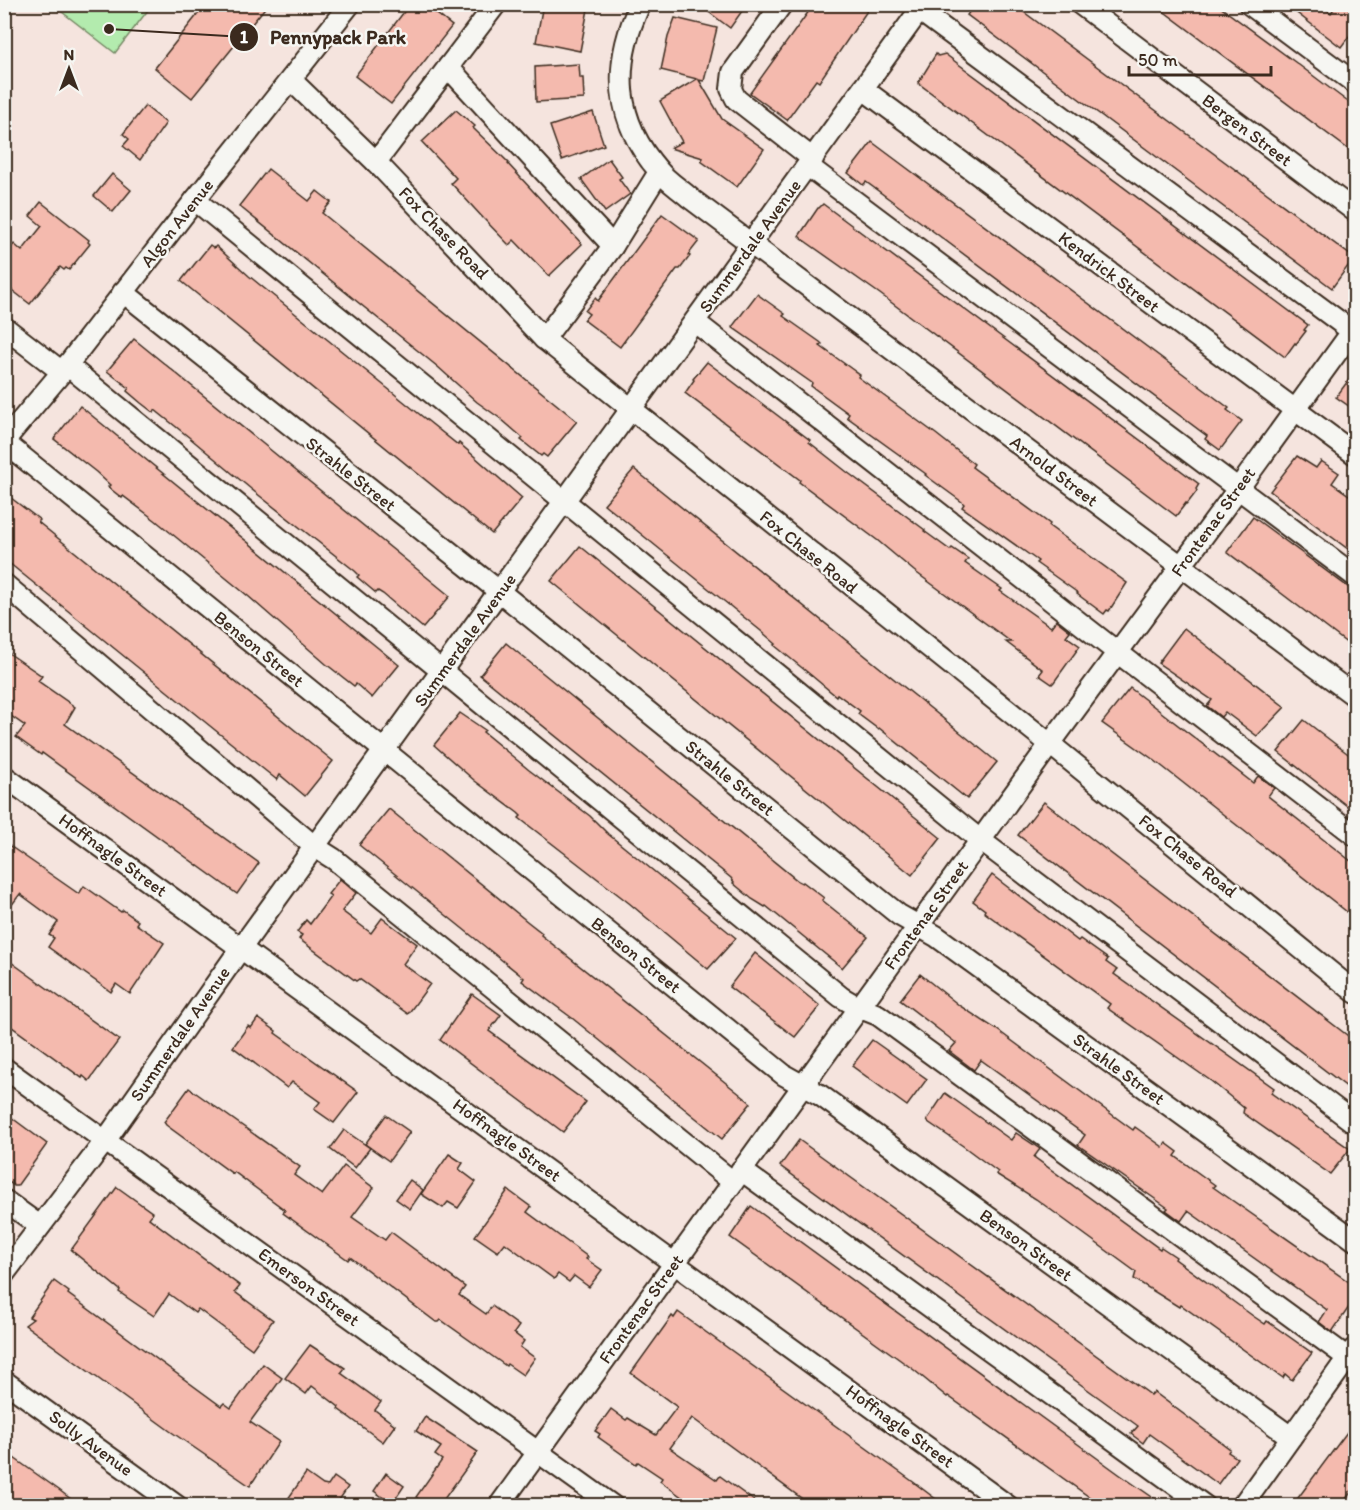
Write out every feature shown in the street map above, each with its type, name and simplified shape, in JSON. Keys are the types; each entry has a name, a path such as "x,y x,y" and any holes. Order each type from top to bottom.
{"street":[{"name":"Algon Avenue","path":"4,442 64,369 350,4"},
{"path":"376,162 496,4"},
{"name":"Arnold Street","path":"640,4 625,41 620,90 633,135 659,172 690,198 1356,697"},
{"path":"782,4 733,72 731,89 736,99 811,163 1356,577"},
{"name":"Bergen Street","path":"1080,4 1356,212"},
{"path":"1249,4 1356,84"},
{"path":"922,8 1354,330"},
{"name":"Summerdale Avenue","path":"4,1274 105,1141 241,948 922,8"},
{"path":"448,67 613,246"},
{"name":"Fox Chase Road","path":"291,80 376,162 544,339 1050,744 1356,993"},
{"name":"Kendrick Street","path":"863,89 1356,455"},
{"path":"544,339 613,246 659,172"},
{"path":"195,200 980,840 1356,1124"},
{"name":"Strahle Street","path":"123,292 900,915 936,936 1356,1240"},
{"path":"695,322 1356,836"},
{"path":"4,327 64,369 841,997 878,1015 1352,1352 1242,1506"},
{"name":"Frontenac Street","path":"499,1506 858,1007 1354,330"},
{"name":"Benson Street","path":"4,442 784,1075 820,1095 1291,1437"},
{"path":"4,584 315,848 334,858 737,1176 1205,1506"},
{"name":"Hoffnagle Street","path":"4,776 1008,1506"},
{"name":"Emerson Street","path":"4,1068 613,1506"},
{"path":"4,1200 40,1226"},
{"name":"Solly Avenue","path":"4,1381 177,1506"}],"green space":[{"path":"53,5 152,5 115,53"}],"building":[{"path":"206,4 268,4 192,98 155,68"},
{"path":"410,4 424,4 452,26 391,104 355,76"},
{"path":"543,4 589,4 580,51 536,42"},
{"path":"698,4 747,4 730,28"},
{"path":"814,4 857,4 867,11 819,82 816,80 787,120 750,93"},
{"path":"975,4 1013,4 1354,258 1332,288 967,15"},
{"path":"1154,4 1216,4 1295,62 1356,108 1356,155"},
{"path":"1285,4 1320,4 1331,13 1337,4 1343,4 1356,14 1356,27 1341,47"},
{"path":"675,18 717,28 704,81 699,80 722,119 764,149 737,187 701,161 703,158 670,148 682,142 660,101 697,79 661,70 668,37"},
{"path":"936,54 938,56 945,54 1308,325 1296,344 1285,357 918,83"},
{"path":"579,64 580,78 583,78 584,99 536,102 535,67"},
{"path":"145,106 166,123 140,160 123,146 129,139 123,134"},
{"path":"456,110 475,126 473,128 509,163 582,244 549,276 514,240 509,245 484,219 451,183 456,178 422,142"},
{"path":"593,112 604,145 562,160 550,126"},
{"path":"872,142 1229,408 1227,410 1242,421 1220,450 1205,439 1207,436 922,223 866,182 863,185 848,173"},
{"path":"609,159 622,177 619,179 630,194 605,212 581,179"},
{"path":"268,169 309,201 317,191 331,202 322,213 577,421 547,457 543,454 541,456 521,440 523,438 501,419 477,402 438,367 239,206"},
{"path":"112,174 131,190 113,212 94,196"},
{"path":"41,202 89,240 90,244 69,270 60,267 30,304 4,284 4,256 14,244 22,251 42,226 30,216"},
{"path":"823,204 1199,484 1197,491 1187,504 1176,516 880,294 802,239 799,236"},
{"path":"662,214 699,241 620,347 584,320 589,314 585,311 595,298 598,301"},
{"path":"210,245 214,248 216,246 249,276 413,409 458,445 459,443 522,498 492,534 181,281"},
{"path":"757,294 820,342 822,344 820,346 860,375 858,377 974,464 972,467 1127,583 1109,611 1107,610 1104,614 1077,594 1036,563 1038,561 962,507 964,504 962,502 926,474 847,417 849,414 811,386 812,383 732,327"},
{"path":"134,339 450,596 423,628 383,594 378,591 376,593 357,577 359,575 355,571 155,410 154,413 141,403 127,391 129,388 107,371"},
{"path":"707,362 924,531 950,550 952,548 968,559 965,563 1002,589 1000,591 1051,627 1056,620 1070,631 1066,636 1080,646 1054,682 1052,684 1039,675 1043,670 1006,642 1011,642 914,571 877,540 799,482 800,480 685,393"},
{"path":"1356,370 1356,411 1336,397"},
{"path":"80,406 399,665 372,698 326,664 155,520 108,487 110,485 96,472 54,439"},
{"path":"1297,456 1316,468 1321,461 1339,473 1332,483 1356,500 1356,555 1270,491"},
{"path":"634,469 997,762 967,799 879,728 858,714 860,711 837,694 836,696 774,645 776,644 761,631 604,504"},
{"path":"11,498 333,761 305,796 280,775 277,780 4,559 4,506"},
{"path":"1253,517 1356,593 1356,650 1227,552"},
{"path":"580,546 941,838 912,875 551,581"},
{"path":"1184,628 1285,707 1257,736 1225,712 1221,717 1207,706 1212,700 1158,663"},
{"path":"506,643 798,881 803,882 824,898 822,900 868,937 842,968 766,906 752,899 733,883 731,878 480,675"},
{"path":"4,650 42,676 38,681 75,707 65,724 259,863 237,894 42,753 41,755 16,737 25,726 4,711"},
{"path":"1130,688 1253,783 1258,776 1274,788 1268,796 1356,865 1356,919 1154,760 1102,723"},
{"path":"460,713 485,730 483,732 590,816 608,834 736,938 708,969 629,903 519,818 521,816 518,813 475,781 434,745"},
{"path":"1304,720 1356,760 1356,813 1278,752"},
{"path":"1044,802 1356,1042 1356,1094 1018,835"},
{"path":"389,809 542,933 541,935 751,1103 722,1139 572,1018 522,981 524,978 359,845"},
{"path":"4,842 79,894 84,886 121,912 123,910 138,921 136,924 164,943 130,994 116,984 111,992 48,947 54,938 49,935 58,922 20,894 4,915"},
{"path":"992,875 1078,941 1080,939 1108,959 1106,962 1117,970 1114,974 1274,1088 1271,1093 1350,1149 1330,1174 1243,1113 1244,1108 1211,1081 1107,1008 1110,1004 984,912 985,910 973,901"},
{"path":"340,879 356,893 342,911 371,933 382,918 417,944 403,964 430,984 408,1014 359,979 356,981 299,939 302,935 297,932 306,920 310,924 331,896 328,894"},
{"path":"755,953 820,1006 795,1037 729,987"},
{"path":"4,957 119,1040 89,1081 4,1021"},
{"path":"920,974 960,1006 996,1029 1133,1130 1135,1127 1163,1147 1166,1143 1178,1152 1175,1156 1215,1185 1213,1187 1356,1287 1356,1297 1332,1332 1319,1322 1327,1310 1188,1211 1181,1221 1166,1210 1168,1208 1078,1145 1085,1135 981,1060 974,1070 949,1051 956,1043 900,1000"},
{"path":"472,994 501,1015 489,1031 586,1102 563,1132 440,1040"},
{"path":"258,1018 276,1031 275,1033 358,1092 334,1123 314,1109 320,1102 292,1082 287,1088 233,1047 248,1026 251,1028"},
{"path":"872,1040 927,1079 907,1106 852,1066"},
{"path":"189,1088 300,1167 294,1175 322,1195 344,1166 374,1188 352,1217 385,1240 391,1232 465,1287 459,1295 486,1314 492,1306 519,1326 514,1333 524,1341 520,1347 535,1358 523,1375 507,1364 506,1366 441,1320 436,1322 350,1257 348,1260 283,1213 285,1210 166,1125 164,1122"},
{"path":"945,1093 1011,1140 1016,1133 1040,1149 1034,1157 1160,1249 1161,1247 1176,1257 1175,1259 1253,1316 1265,1324 1267,1321 1312,1353 1292,1380 1285,1374 1283,1378 1181,1305 1179,1307 1134,1279 1136,1272 1036,1199 996,1174 998,1172 928,1122 927,1120"},
{"path":"4,1112 47,1144 17,1186 4,1178"},
{"path":"386,1115 410,1132 389,1161 365,1144"},
{"path":"344,1130 370,1148 355,1168 330,1149"},
{"path":"799,1140 1151,1395 1154,1392 1230,1449 1228,1452 1237,1458 1218,1484 1149,1434 1143,1443 1131,1434 1138,1426 780,1166"},
{"path":"449,1154 463,1163 459,1169 476,1182 458,1208 448,1202 443,1208 421,1194"},
{"path":"410,1180 423,1190 410,1209 396,1199"},
{"path":"117,1187 153,1213 149,1218 240,1286 235,1292 273,1320 252,1349 198,1309 195,1313 169,1294 154,1316 119,1292 120,1290 71,1250"},
{"path":"508,1190 531,1207 527,1212 602,1270 589,1287 574,1276 569,1282 558,1274 554,1279 505,1243 498,1252 475,1236"},
{"path":"751,1206 1165,1506 1102,1506 947,1397 914,1370 730,1237"},
{"path":"54,1281 69,1292 68,1294 221,1406 224,1403 231,1408 263,1364 282,1378 250,1422 279,1442 250,1486 170,1431 25,1325 33,1319 29,1317"},
{"path":"678,1312 945,1506 812,1506 692,1418 670,1448 717,1480 720,1476 761,1506 694,1506 660,1481 662,1478 638,1462 636,1464 598,1437 600,1434 595,1431 611,1409 626,1420 628,1418 656,1435 677,1407 631,1373 672,1316 674,1318"},
{"path":"310,1345 345,1368 341,1373 381,1402 375,1410 395,1425 383,1442 338,1409 339,1407 312,1386 306,1394 285,1378"},
{"path":"425,1417 478,1452 439,1506 428,1506 416,1497 442,1460 435,1455 441,1447 416,1431"},
{"path":"1356,1420 1356,1485 1341,1506 1292,1506"},
{"path":"4,1451 59,1490 80,1506 4,1506"},
{"path":"306,1473 323,1485 328,1486 334,1477 348,1487 335,1506 283,1506"},
{"path":"386,1473 404,1486 392,1504 374,1491"}],"place":[{"name":"Pennypack Park","path":"109,29"}]}
